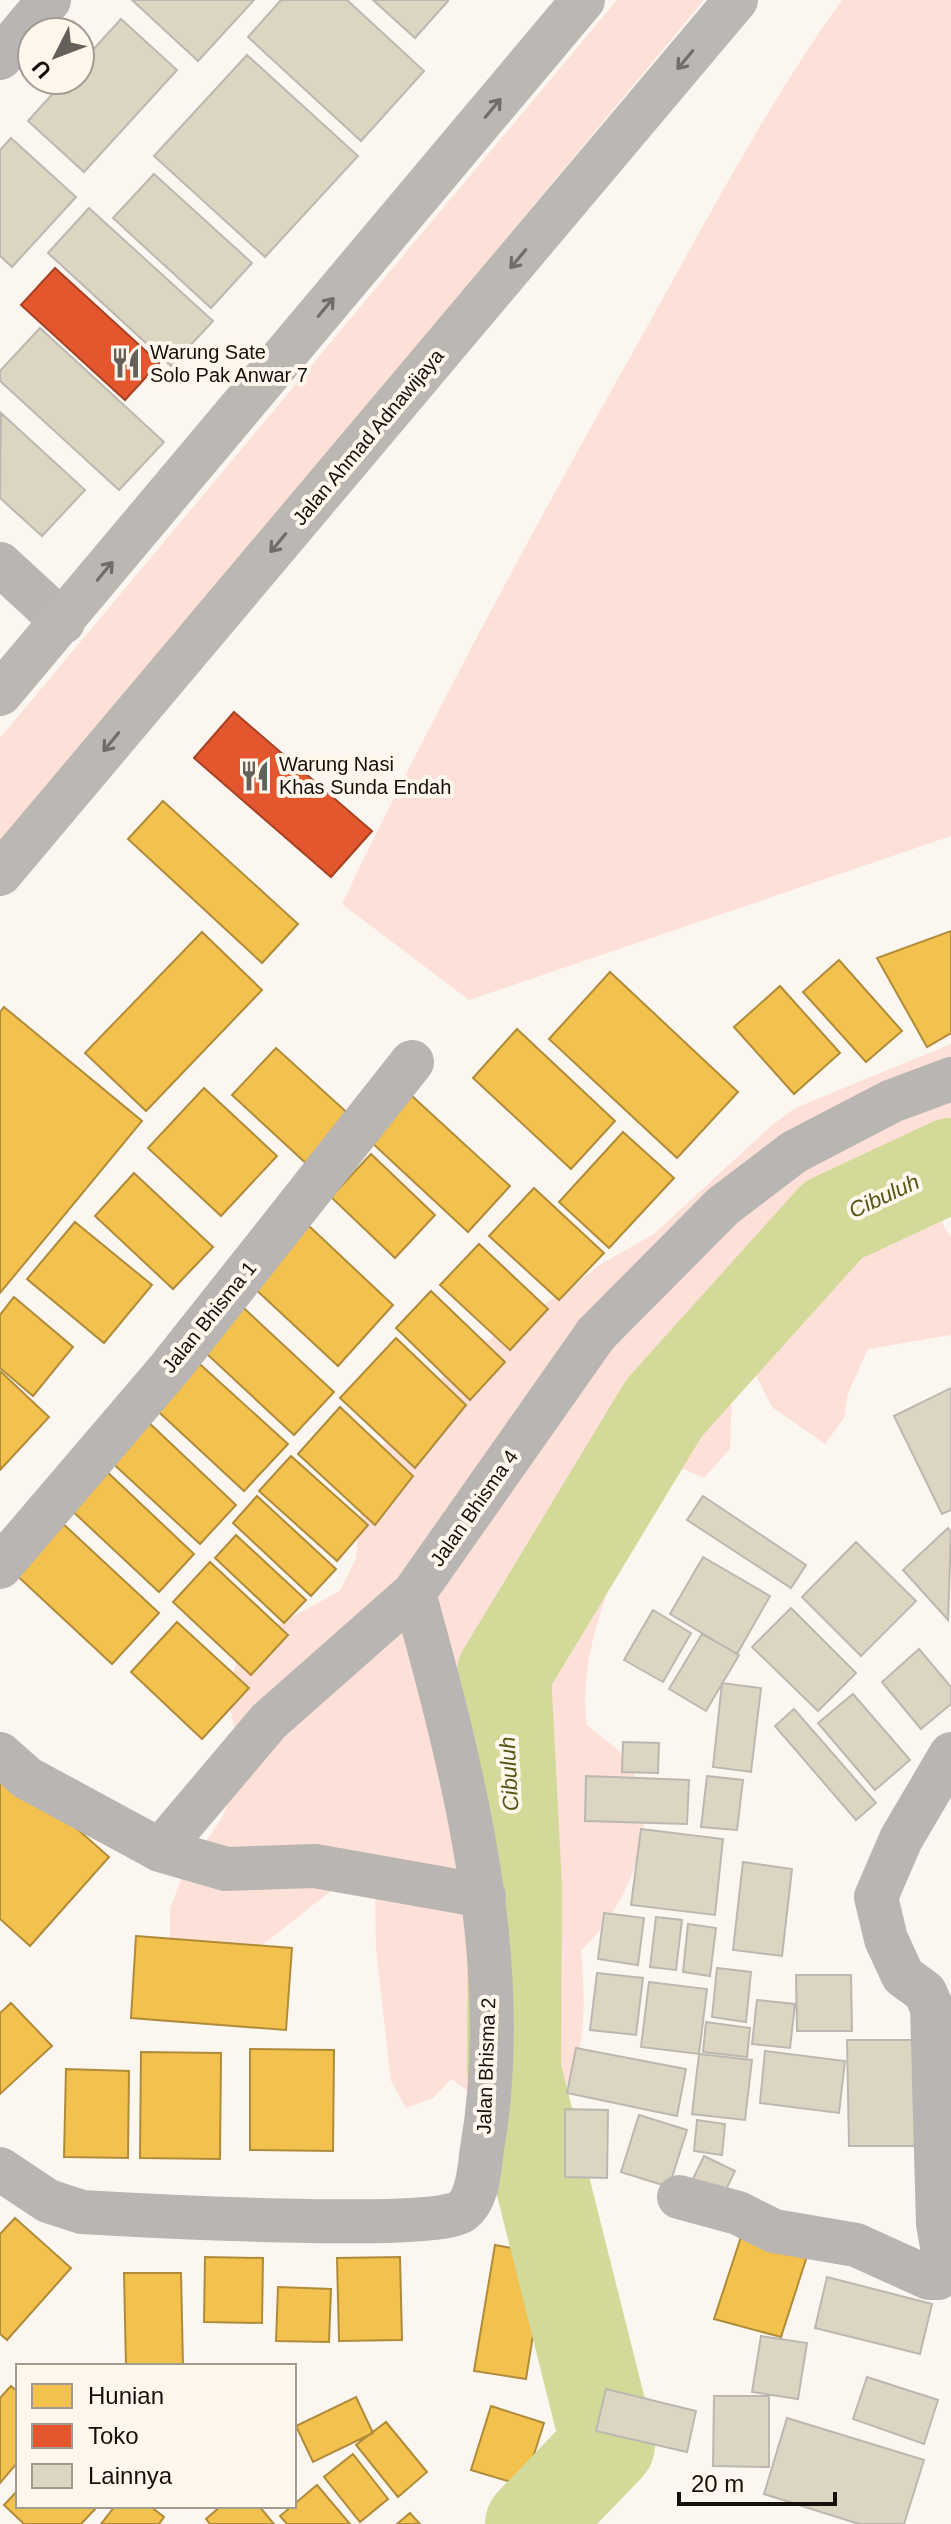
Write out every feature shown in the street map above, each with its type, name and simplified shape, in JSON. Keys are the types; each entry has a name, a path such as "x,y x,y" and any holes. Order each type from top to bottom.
{"main road":[{"path":"0,694 583,0"},
{"name":"Jalan Ahmad Adnawijaya","path":"0,874 736,0"}],"street":[{"path":"0,58 49,0"},
{"path":"0,564 63,622"},
{"name":"Jalan Bhisma 1","path":"0,1567 169,1369 412,1062"},
{"name":"Jalan Bhisma 4","path":"160,1850 269,1721 414,1593 596,1334 723,1206 794,1152 892,1101 951,1079"},
{"name":"Jalan Bhisma 2","path":"0,2169 48,2201 82,2212 366,2221 448,2219 463,2211 473,2196 487,2121 491,2035 484,1896 465,1786 414,1593"},
{"path":"0,1754 27,1778 160,1850 226,1869 315,1866 484,1896"},
{"path":"679,2197 738,2213 774,2231 856,2245 929,2278 938,2278 946,2269 938,2224 932,2008 925,1992 903,1976 886,1939 876,1897 901,1839 951,1754"}],"shaded area":[{"path":"617,0 704,0 0,849 0,738"},
{"path":"842,0 951,0 951,836 469,1000 342,904 452,685 567,470 740,160"},
{"path":"951,1044 951,1131 919,1160 938,1185 943,1225 951,1237 951,1335 868,1349 848,1393 844,1418 825,1444 772,1407 734,1332 730,1449 704,1478 674,1465 649,1489 636,1509 596,1628 585,1701 587,1725 624,1757 639,1786 644,1811 643,1837 626,1888 598,1933 581,1951 582,2031 574,2071 565,2089 544,2114 508,2136 485,2122 475,2096 451,2079 433,2098 406,2108 391,2081 376,1949 375,1887 346,1881 244,1956 170,1942 170,1908 184,1873 222,1818 233,1791 241,1756 227,1694 236,1664 255,1637 340,1591 356,1559 362,1493 369,1463 435,1383 484,1343 601,1264 654,1234 771,1126 795,1108"}],"building: Hunian":[{"path":"163,801 298,924 262,963 128,839"},
{"path":"951,931 951,1033 927,1047 877,958"},
{"path":"202,932 262,990 146,1111 85,1053"},
{"path":"839,960 902,1031 866,1062 803,992"},
{"path":"610,972 738,1092 677,1158 549,1039"},
{"path":"780,986 840,1053 794,1094 734,1027"},
{"path":"4,1007 142,1121 0,1293 0,1012"},
{"path":"517,1029 615,1121 571,1169 473,1078"},
{"path":"276,1048 353,1118 309,1166 232,1095"},
{"path":"204,1088 277,1156 221,1216 148,1148"},
{"path":"412,1096 510,1186 468,1232 370,1141"},
{"path":"623,1132 674,1178 609,1248 559,1202"},
{"path":"371,1154 435,1215 395,1258 331,1197"},
{"path":"134,1173 213,1247 173,1289 95,1216"},
{"path":"534,1188 604,1253 559,1300 489,1236"},
{"path":"75,1222 152,1285 104,1343 27,1279"},
{"path":"309,1226 393,1305 338,1366 253,1287"},
{"path":"479,1244 548,1309 510,1350 440,1285"},
{"path":"431,1291 505,1362 470,1400 396,1328"},
{"path":"14,1297 73,1347 33,1396 0,1368 0,1315"},
{"path":"233,1298 334,1392 294,1435 193,1341"},
{"path":"396,1338 466,1405 415,1468 340,1398"},
{"path":"192,1357 288,1444 244,1491 149,1403"},
{"path":"0,1371 49,1417 0,1470"},
{"path":"340,1407 413,1476 375,1525 298,1454"},
{"path":"145,1419 236,1505 200,1544 107,1458"},
{"path":"291,1456 368,1525 337,1561 259,1491"},
{"path":"103,1468 194,1554 159,1592 67,1506"},
{"path":"257,1496 336,1569 311,1596 233,1523"},
{"path":"59,1520 159,1613 112,1664 12,1571"},
{"path":"236,1535 306,1600 284,1623 215,1558"},
{"path":"210,1562 288,1635 251,1675 173,1602"},
{"path":"177,1622 249,1688 202,1739 131,1672"},
{"path":"12,1771 109,1857 30,1946 0,1919 0,1784"},
{"path":"136,1936 292,1948 286,2030 131,2018"},
{"path":"11,2003 52,2046 0,2094 0,2013"},
{"path":"250,2049 334,2050 333,2151 250,2150"},
{"path":"141,2052 221,2053 220,2159 140,2158"},
{"path":"66,2069 129,2071 128,2158 64,2157"},
{"path":"15,2218 71,2268 7,2340 0,2334 0,2234"},
{"path":"742,2234 808,2253 781,2337 714,2319"},
{"path":"495,2245 546,2254 526,2379 474,2371"},
{"path":"205,2257 263,2258 262,2323 204,2322"},
{"path":"400,2257 402,2340 339,2341 337,2258"},
{"path":"124,2273 181,2273 183,2364 126,2364"},
{"path":"278,2287 331,2289 329,2342 276,2341"},
{"path":"11,2386 16,2390 16,2464 0,2483 0,2398"},
{"path":"356,2397 373,2433 313,2462 296,2426"},
{"path":"491,2406 544,2423 524,2486 471,2470"},
{"path":"386,2422 427,2472 398,2497 356,2445"},
{"path":"353,2454 388,2499 360,2522 324,2477"},
{"path":"317,2485 350,2524 287,2524 280,2516 290,2508 296,2508 296,2503"},
{"path":"16,2492 16,2508 96,2508 81,2524 24,2524 4,2505"},
{"path":"113,2508 153,2508 164,2517 159,2524 101,2524"},
{"path":"219,2508 261,2508 274,2524 210,2524 206,2519"},
{"path":"410,2513 420,2524 397,2524"}],"building: Toko":[{"path":"55,268 159,363 125,400 21,305"},
{"path":"234,712 372,831 331,877 194,758"}],"building: Lainnya":[{"path":"132,0 254,0 198,61"},
{"path":"281,0 347,0 424,71 361,141 248,37"},
{"path":"373,0 446,0 448,1 415,38"},
{"path":"121,19 177,70 84,172 28,121 51,96 96,96 96,46"},
{"path":"247,55 358,156 265,257 154,156"},
{"path":"11,138 76,197 12,267 0,256 0,150"},
{"path":"154,174 252,263 211,308 113,218"},
{"path":"89,208 213,321 171,366 48,253"},
{"path":"40,328 164,442 119,490 0,381 0,371"},
{"path":"1,413 85,490 42,536 0,498"},
{"path":"951,1388 951,1510 942,1514 894,1416"},
{"path":"703,1496 806,1565 791,1588 687,1520"},
{"path":"948,1528 951,1532 948,1620 903,1570"},
{"path":"856,1542 916,1601 861,1656 802,1597"},
{"path":"703,1557 770,1596 737,1654 670,1614"},
{"path":"791,1608 856,1673 818,1711 752,1647"},
{"path":"653,1610 691,1633 663,1682 624,1660"},
{"path":"702,1634 739,1655 706,1711 669,1689"},
{"path":"919,1649 951,1687 951,1704 921,1729 882,1682"},
{"path":"722,1683 761,1688 751,1772 713,1767"},
{"path":"853,1694 910,1760 875,1790 818,1723"},
{"path":"794,1709 876,1803 856,1820 775,1726"},
{"path":"623,1742 659,1743 658,1773 622,1772"},
{"path":"586,1776 689,1780 687,1824 585,1821"},
{"path":"707,1776 743,1780 737,1830 701,1827"},
{"path":"641,1829 723,1839 715,1915 631,1905"},
{"path":"743,1862 792,1869 782,1956 733,1950"},
{"path":"604,1913 644,1918 638,1965 598,1959"},
{"path":"656,1917 682,1920 676,1970 650,1967"},
{"path":"688,1924 716,1928 710,1976 683,1972"},
{"path":"717,1968 751,1972 746,2022 712,2017"},
{"path":"597,1973 643,1978 636,2035 590,2030"},
{"path":"796,1975 851,1975 852,2031 797,2031"},
{"path":"649,1982 707,1989 699,2054 641,2047"},
{"path":"757,2000 795,2004 790,2048 752,2044"},
{"path":"706,2022 750,2028 747,2057 703,2052"},
{"path":"847,2040 922,2040 923,2146 849,2146"},
{"path":"576,2048 686,2069 677,2116 567,2093"},
{"path":"765,2051 845,2061 839,2113 760,2103"},
{"path":"699,2054 752,2060 745,2120 692,2114"},
{"path":"565,2109 608,2110 607,2178 565,2177"},
{"path":"639,2115 687,2130 669,2187 621,2172"},
{"path":"697,2120 725,2124 722,2155 694,2151"},
{"path":"704,2156 735,2171 721,2200 690,2185"},
{"path":"827,2277 932,2304 920,2354 815,2328"},
{"path":"761,2336 807,2343 798,2399 752,2392"},
{"path":"867,2377 938,2400 924,2444 853,2419"},
{"path":"606,2389 696,2411 687,2452 596,2431"},
{"path":"714,2396 769,2396 769,2467 713,2466"},
{"path":"787,2418 924,2460 904,2524 859,2524 764,2494"}],"waterway":[{"name":"Cibuluh","path":"532,2524 608,2445 514,2070 515,1887 504,1673 664,1408 833,1220 951,1165"}],"place":[{"name":"Warung Sate Solo Pak Anwar 7","path":"126,363"},
{"name":"Warung Nasi Khas Sunda Endah","path":"255,776"}]}
